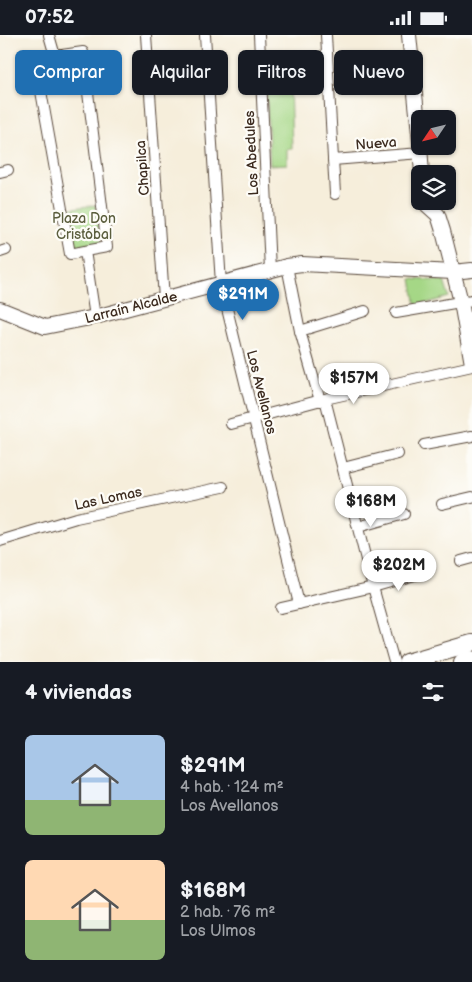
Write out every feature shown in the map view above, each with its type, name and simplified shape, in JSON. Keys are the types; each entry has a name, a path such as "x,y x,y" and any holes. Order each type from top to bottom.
{"main road":[{"path":"407,662 472,643"},
{"path":"462,662 472,659"}],"street":[{"path":"49,35 53,50"},
{"name":"Chapilca","path":"146,35 164,299"},
{"name":"Los Avellanos","path":"205,35 221,284 299,604"},
{"name":"Los Abedules","path":"259,35 270,270"},
{"path":"326,35 335,194"},
{"path":"409,35 416,110"},
{"path":"42,95 70,254 107,247 88,95"},
{"name":"Nueva","path":"333,160 411,149"},
{"path":"231,424 322,400 472,365 466,301 453,272 438,215 432,210"},
{"path":"85,251 95,317"},
{"name":"Larraín Alcalde","path":"0,309 45,327 95,317 287,266 302,264 453,272 472,270"},
{"path":"287,266 300,331 343,468 394,662"},
{"path":"396,313 466,301"},
{"path":"300,331 365,311"},
{"path":"424,445 472,436"},
{"path":"343,468 398,454"},
{"name":"Las Lomas","path":"0,541 76,518 223,487"},
{"path":"442,504 472,497"},
{"path":"358,527 404,514"},
{"path":"461,561 472,558"},
{"path":"282,608 373,587 418,574"}],"green space":[{"path":"267,95 290,95 292,149 287,149 287,164 270,165"},
{"name":"Plaza Don Cristóbal","path":"95,205 101,244 73,248 67,209"},
{"path":"411,279 444,281 449,297 416,306"}]}
